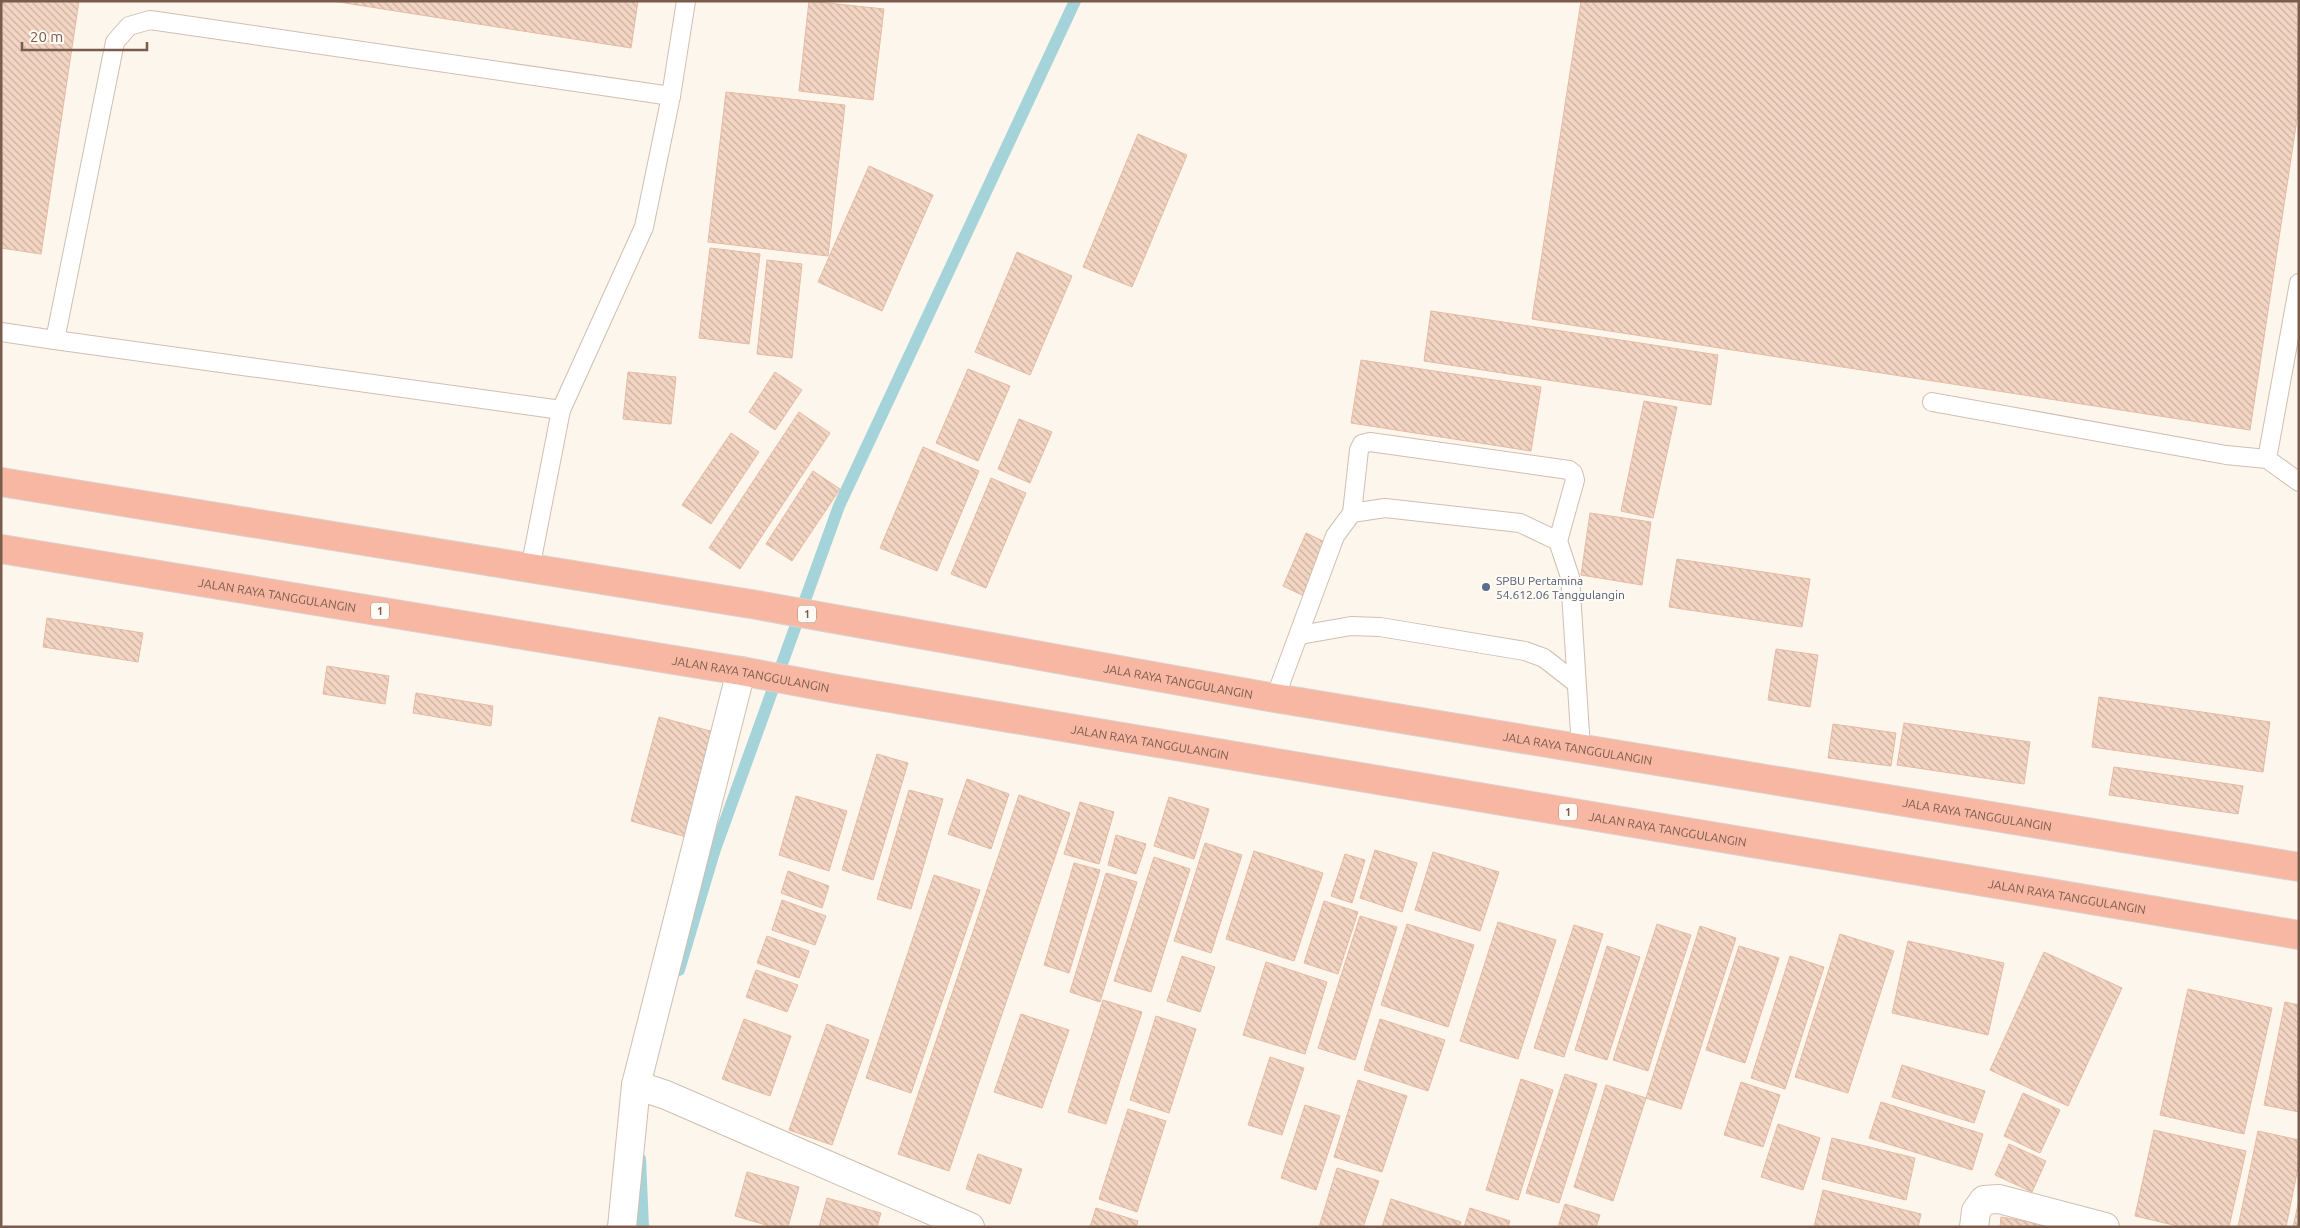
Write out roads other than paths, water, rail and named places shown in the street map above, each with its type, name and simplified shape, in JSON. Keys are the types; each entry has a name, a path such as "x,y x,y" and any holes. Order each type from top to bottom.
{"highway":[{"name":"1","path":"1,482 530,569"},
{"name":"JALAN RAYA TANGGULANGIN","path":"1,549 750,673 2299,935"},
{"name":"JALA RAYA TANGGULANGIN","path":"530,569 757,605 1275,698 2299,867"}],"street":[{"path":"622,1227 640,1086 750,673"},
{"path":"640,1086 684,1102 970,1227"},
{"path":"1974,1227 1976,1210 1984,1200 2000,1199 2105,1227"}],"lane":[{"path":"530,569 561,410 644,227 671,96 686,1"},
{"path":"55,340 115,42 128,26 150,20 671,96"},
{"path":"2267,459 2299,283"},
{"path":"1,332 561,410"},
{"path":"1932,402 2226,456 2267,459 2299,482"},
{"path":"1275,698 1300,635 1335,536 1352,514 1358,450 1362,444 1370,442 1569,470 1575,480 1558,541 1570,577 1581,749"},
{"path":"1352,514 1385,508 1520,524 1558,541"},
{"path":"1300,635 1351,626 1380,627 1526,650 1544,658 1576,683"}],"waterway":[{"path":"679,970 714,852 839,506 1075,1"},
{"path":"640,1159 643,1227"}],"place":[{"name":"SPBU Pertamina 54.612.06 Tanggulangin","path":"1486,587"}]}
